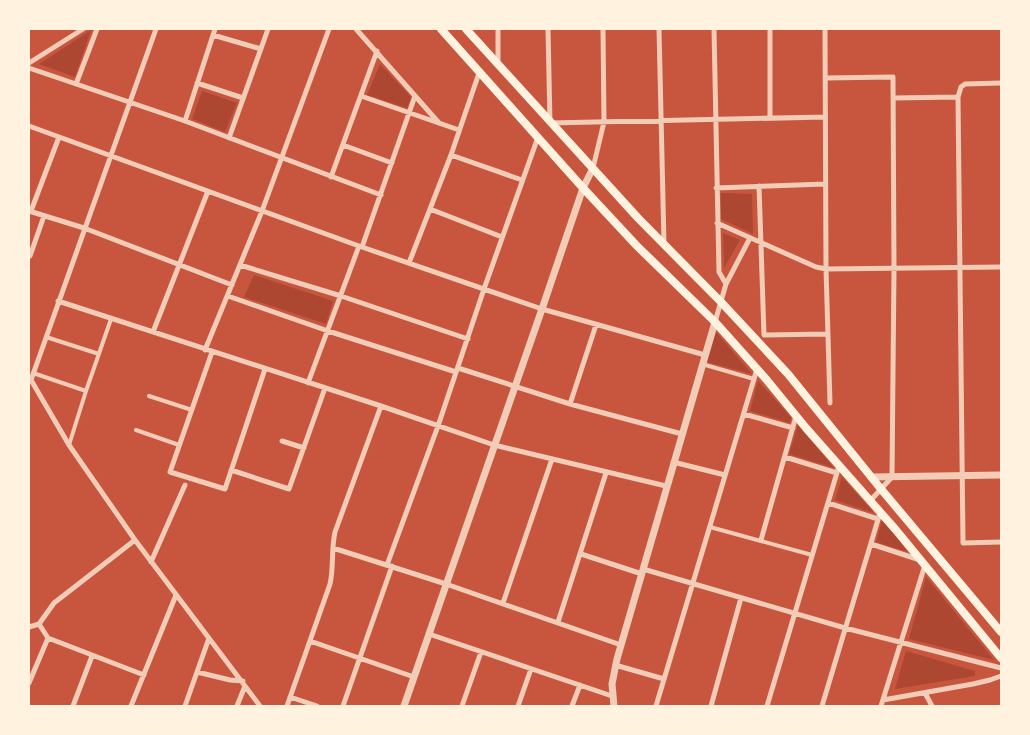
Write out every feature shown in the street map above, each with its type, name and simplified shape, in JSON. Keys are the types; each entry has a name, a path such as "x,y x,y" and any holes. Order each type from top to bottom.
{"main road":[{"path":"441,29 637,246 715,322 796,416 838,469 870,501 879,516 923,563 1001,658"},
{"path":"466,29 550,123 788,374 871,477 1001,632"}],"street":[{"path":"29,63 83,29"},
{"path":"76,84 96,29"},
{"path":"156,29 31,380 69,446 135,540 260,706"},
{"path":"229,138 268,29"},
{"path":"205,350 262,211 329,29"},
{"path":"356,29 439,123"},
{"path":"498,29 498,64"},
{"path":"548,29 550,123 825,117"},
{"path":"404,706 583,188 593,168 604,122 603,29"},
{"path":"659,29 664,244"},
{"path":"714,29 719,272 726,284"},
{"path":"770,29 770,118"},
{"path":"825,29 826,269 830,403"},
{"path":"185,122 214,32 261,49"},
{"path":"331,177 377,51"},
{"path":"29,68 185,122 381,195"},
{"path":"408,263 460,130 479,72"},
{"path":"825,78 893,77 892,477 870,501"},
{"path":"197,83 243,98"},
{"path":"1001,83 964,84 958,97 963,543 1001,542"},
{"path":"361,96 460,130"},
{"path":"308,383 381,195 415,96"},
{"path":"893,98 958,97"},
{"path":"29,126 360,246 542,309 704,355"},
{"path":"59,137 30,211 84,228 232,285"},
{"path":"343,706 484,289 538,137"},
{"path":"343,145 392,163"},
{"path":"451,154 522,180"},
{"path":"716,188 825,184"},
{"path":"758,186 764,335 828,334"},
{"path":"153,332 208,191"},
{"path":"430,209 502,237"},
{"path":"30,256 44,216"},
{"path":"717,223 816,267 826,269 1001,267"},
{"path":"614,706 612,684 615,665 704,355 726,284 750,238"},
{"path":"240,265 341,296 468,339"},
{"path":"228,296 328,331 570,404 682,434"},
{"path":"58,301 381,406 494,445 666,486"},
{"path":"69,446 111,318"},
{"path":"570,404 596,325"},
{"path":"46,337 99,354"},
{"path":"212,352 170,472 225,490 265,368"},
{"path":"702,364 754,378"},
{"path":"656,706 757,370"},
{"path":"33,373 86,391"},
{"path":"231,470 289,489 325,388"},
{"path":"149,396 192,410"},
{"path":"287,706 330,584 335,532 381,406"},
{"path":"744,414 793,428"},
{"path":"760,540 796,416"},
{"path":"136,430 179,445"},
{"path":"282,441 304,448"},
{"path":"767,706 838,469 784,457"},
{"path":"503,603 552,459"},
{"path":"673,462 725,475"},
{"path":"558,622 606,473"},
{"path":"871,477 1001,475"},
{"path":"151,562 185,484"},
{"path":"822,706 879,516 828,503"},
{"path":"710,527 812,555"},
{"path":"29,627 39,624 54,603 135,540"},
{"path":"871,544 923,563 881,706"},
{"path":"333,548 503,603 621,645"},
{"path":"581,554 845,628 1001,668"},
{"path":"131,706 176,595"},
{"path":"711,706 741,598"},
{"path":"39,624 48,638 144,675"},
{"path":"429,634 612,696"},
{"path":"29,683 48,638"},
{"path":"185,706 210,638"},
{"path":"310,641 414,677"},
{"path":"462,706 481,652"},
{"path":"74,706 92,656"},
{"path":"615,665 664,680"},
{"path":"518,706 531,669"},
{"path":"198,672 244,683"},
{"path":"883,700 981,682 1001,676"},
{"path":"238,706 244,683"},
{"path":"572,706 580,686"},
{"path":"924,693 932,706"},
{"path":"290,697 316,706"}],"shaded area":[{"path":"91,30 75,77 39,64"},
{"path":"380,64 411,97 407,108 367,95"},
{"path":"202,91 237,103 225,132 192,119"},
{"path":"721,193 752,194 753,234 721,219"},
{"path":"723,233 740,240 724,268"},
{"path":"254,275 333,301 326,324 244,297"},
{"path":"716,332 752,374 707,362"},
{"path":"758,381 791,417 790,423 750,411"},
{"path":"798,425 834,468 789,454"},
{"path":"842,477 874,513 835,500"},
{"path":"882,520 908,552 876,542"},
{"path":"926,577 994,660 909,639"},
{"path":"906,651 975,671 975,676 895,689"}]}
